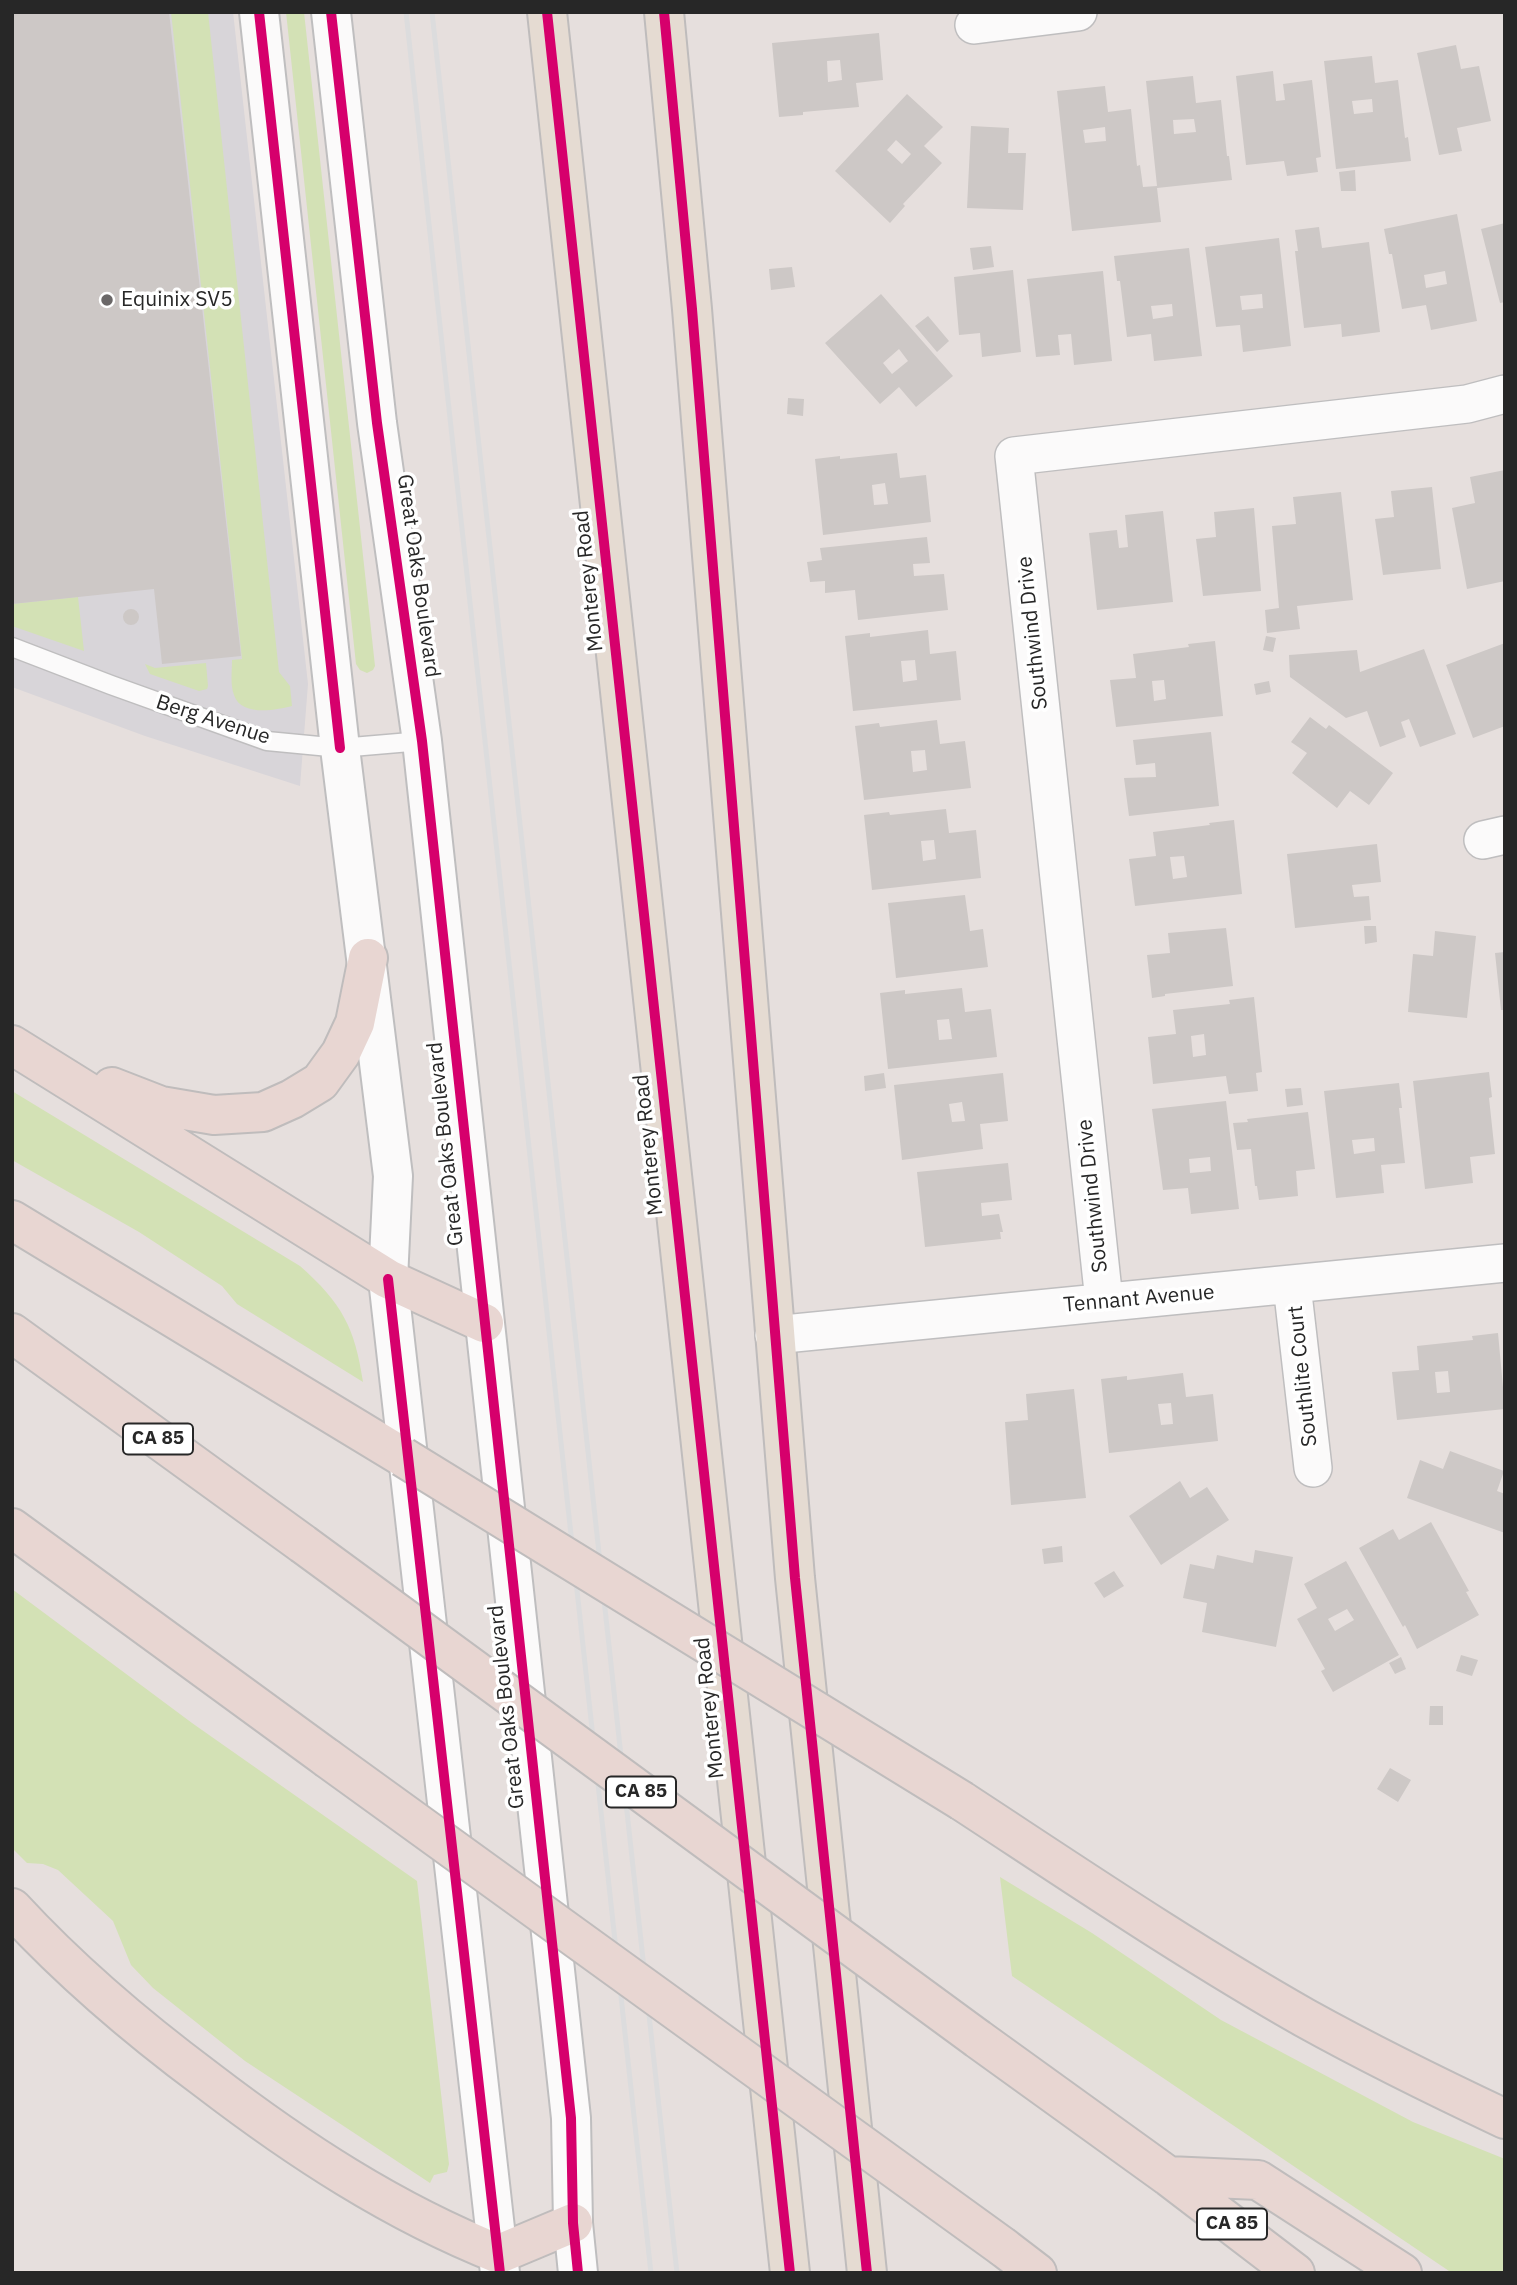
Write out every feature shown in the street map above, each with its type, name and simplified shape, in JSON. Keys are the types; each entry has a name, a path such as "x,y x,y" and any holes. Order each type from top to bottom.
{"highway":[{"path":"17,1049 161,1106 214,1115 263,1112 320,1083 341,1054 355,1023 368,958"},
{"path":"17,1049 388,1279 484,1323"},
{"path":"12,1220 268,1373 962,1801 1187,1947 1304,2017 1414,2076 1505,2119"},
{"name":"CA 85","path":"12,1333 1168,2176 1295,2273"},
{"path":"12,1528 1037,2273"},
{"path":"12,1908 96,1992 167,2050 259,2120 386,2202 499,2263 573,2223"},
{"path":"1168,2176 1258,2180 1402,2273"}],"main road":[{"path":"259,12 340,748 393,1176 388,1279 499,2263"},
{"name":"Great Oaks Boulevard","path":"331,12 377,423 422,741 571,2118 573,2223 578,2273"},
{"name":"Monterey Road","path":"547,12 790,2273"},
{"path":"664,12 692,309 774,1335 814,1778 867,2273"}],"street":[{"path":"974,25 1078,12"},
{"name":"Southwind Drive","path":"1104,1301 1014,456 1467,404 1505,394"},
{"name":"Tennant Avenue","path":"774,1335 1505,1263"},
{"name":"Southlite Court","path":"1293,1285 1312,1468"}],"lane":[{"name":"Berg Avenue","path":"12,647 267,741 340,748 422,741"}],"shaded area":[{"name":"Equinix SV5","path":"12,12 233,12 308,684 300,786 145,736 12,687"}],"green space":[{"path":"171,12 208,12 279,672 290,686 292,706 277,709 244,707 238,702 232,687 232,660 242,659"},
{"path":"286,12 304,12 375,666 367,673 360,670 356,664"},
{"path":"78,597 84,651 12,626 12,604"},
{"path":"206,663 208,686 207,689 199,691 150,674 145,664 155,668"},
{"path":"12,1091 300,1266 326,1292 344,1318 356,1346 363,1382 237,1304 222,1286 139,1232 12,1160"},
{"path":"12,1589 192,1723 417,1881 449,2164 447,2172 434,2175 430,2183 245,2061 153,1988 131,1965 113,1921 58,1870 43,1864 27,1863 12,1848"},
{"path":"1000,1877 1092,1933 1221,2020 1413,2122 1505,2159 1505,2273 1452,2273 1012,1976"}],"building":[{"name":"Equinix SV5","path":"12,12 169,12 241,656 162,664 154,589 12,604"},
{"path":"879,33 883,80 856,83 859,107 779,117 772,43","holes":["840,60 842,80 828,82 827,61"]},
{"path":"1456,45 1461,69 1479,66 1491,121 1457,128 1462,151 1439,155 1417,53"},
{"path":"1372,56 1375,83 1398,80 1405,138 1408,137 1411,161 1336,169 1324,61","holes":["1372,99 1373,112 1354,114 1352,101"]},
{"path":"1273,71 1276,101 1285,100 1283,84 1312,80 1321,157 1316,158 1318,172 1287,176 1284,161 1246,165 1236,76"},
{"path":"1193,76 1196,103 1221,100 1232,180 1157,188 1161,222 1072,231 1057,91 1105,86 1108,112 1131,109 1137,166 1140,165 1143,187 1157,186 1146,81","holes":["1194,119 1196,132 1174,134 1173,120","1105,127 1106,141 1085,143 1083,130"]},
{"path":"907,94 943,127 924,146 942,163 903,204 905,206 890,223 835,171","holes":["896,140 911,154 902,164 887,150"]},
{"path":"971,126 1009,128 1008,153 1026,153 1023,210 967,208"},
{"path":"1355,170 1356,191 1341,191 1339,172"},
{"path":"1457,214 1477,321 1431,330 1426,305 1402,309 1392,254 1389,254 1384,229","holes":["1445,271 1447,284 1426,288 1424,275"]},
{"path":"1505,223 1505,302 1500,303 1481,229"},
{"path":"1319,227 1322,248 1369,242 1380,332 1342,337 1341,324 1304,328 1295,230"},
{"path":"1279,238 1291,346 1243,352 1240,325 1216,327 1205,247","holes":["1262,294 1263,308 1242,310 1240,296"]},
{"path":"991,246 994,267 973,270 970,248"},
{"path":"1189,248 1202,356 1154,361 1151,334 1127,337 1114,256","holes":["1172,304 1173,316 1153,319 1151,306"]},
{"path":"792,267 795,287 771,290 769,269"},
{"path":"1013,270 1021,352 982,357 980,333 959,335 954,277"},
{"path":"1103,271 1112,361 1074,365 1071,334 1058,335 1060,355 1036,357 1027,279"},
{"path":"881,294 953,376 916,407 899,387 880,404 825,343","holes":["899,349 908,361 892,374 883,363"]},
{"path":"928,316 949,341 937,352 915,326"},
{"path":"788,398 804,399 803,416 787,414"},
{"path":"897,453 900,478 926,475 931,522 823,535 815,459 840,456 840,459","holes":["885,483 888,504 874,505 872,485"]},
{"path":"1505,470 1505,581 1467,589 1452,508 1475,503 1470,477"},
{"path":"1432,487 1441,569 1383,575 1375,519 1394,517 1391,491"},
{"path":"1341,492 1353,600 1297,606 1300,629 1267,633 1265,610 1279,608 1272,526 1296,524 1293,497"},
{"path":"1254,508 1261,591 1203,596 1196,539 1216,537 1214,512"},
{"path":"1163,511 1173,602 1097,610 1089,533 1117,530 1119,548 1128,547 1125,515"},
{"path":"927,537 930,563 913,564 914,576 944,574 948,610 858,620 855,590 825,593 825,581 810,582 807,562 822,560 820,548"},
{"path":"131,609 137,611 137,623 131,625 125,623 123,617 125,611"},
{"path":"928,630 930,654 956,651 961,700 853,711 845,636 870,633 870,637","holes":["915,660 917,680 903,682 901,661"]},
{"path":"1266,636 1276,638 1273,652 1263,650"},
{"path":"1215,641 1223,716 1116,727 1110,680 1136,678 1133,654 1189,647 1188,644","holes":["1164,680 1166,699 1154,701 1152,681"]},
{"path":"1505,643 1505,726 1473,738 1446,665"},
{"path":"1424,649 1456,734 1420,747 1409,719 1401,722 1406,737 1380,747 1367,711 1346,718 1290,677 1289,655 1357,650 1360,672"},
{"path":"1269,681 1271,692 1256,695 1254,684"},
{"path":"1310,717 1326,729 1329,725 1393,773 1369,805 1350,791 1337,808 1292,773 1307,753 1291,742"},
{"path":"937,720 940,744 965,741 971,788 864,800 855,726 879,723 880,727","holes":["925,750 927,770 913,772 911,751"]},
{"path":"1211,732 1219,806 1129,816 1124,778 1156,777 1155,763 1136,765 1133,740"},
{"path":"946,809 949,833 976,830 981,878 872,890 864,815 889,812 890,815","holes":["934,840 936,859 923,861 921,841"]},
{"path":"1234,820 1242,894 1135,906 1129,859 1156,856 1153,832 1210,825 1209,823","holes":["1184,856 1187,877 1173,879 1170,857"]},
{"path":"1377,844 1381,882 1352,885 1354,897 1369,896 1371,920 1295,928 1287,854"},
{"path":"965,895 970,931 983,929 988,967 896,978 888,903"},
{"path":"1364,926 1376,926 1377,942 1365,944"},
{"path":"1226,928 1233,986 1152,998 1147,955 1170,953 1168,933"},
{"path":"1435,931 1476,936 1467,1018 1408,1012 1413,954 1433,956"},
{"path":"1505,952 1505,1010 1501,1010 1495,953"},
{"path":"962,988 965,1012 991,1009 997,1057 888,1069 880,993 905,990 905,994","holes":["949,1019 952,1039 939,1040 937,1020"]},
{"path":"1254,997 1262,1072 1256,1073 1258,1091 1229,1094 1226,1076 1153,1084 1148,1037 1176,1034 1173,1010 1230,1004 1229,1000","holes":["1204,1034 1206,1055 1193,1057 1191,1036"]},
{"path":"1489,1072 1495,1154 1470,1157 1473,1183 1425,1189 1413,1081"},
{"path":"884,1073 886,1088 865,1091 864,1076"},
{"path":"1003,1073 1008,1121 980,1124 983,1149 902,1160 894,1085","holes":["962,1102 965,1121 952,1122 949,1104"]},
{"path":"1399,1083 1405,1163 1381,1165 1384,1193 1336,1198 1324,1091","holes":["1374,1138 1375,1151 1354,1154 1352,1140"]},
{"path":"1301,1088 1303,1105 1287,1107 1285,1089"},
{"path":"1226,1101 1239,1209 1191,1214 1188,1188 1163,1190 1152,1109","holes":["1210,1157 1211,1171 1190,1173 1189,1159"]},
{"path":"1308,1112 1315,1169 1296,1171 1298,1196 1259,1200 1251,1149 1237,1150 1233,1123"},
{"path":"1008,1163 1012,1200 981,1203 982,1216 999,1214 1003,1232 1000,1232 1001,1239 925,1247 917,1172"},
{"path":"1498,1333 1505,1409 1397,1420 1392,1372 1419,1370 1417,1346 1473,1340 1472,1336","holes":["1448,1371 1450,1392 1437,1393 1435,1372"]},
{"path":"1183,1373 1186,1397 1213,1394 1218,1441 1109,1453 1101,1379 1127,1376 1127,1380","holes":["1171,1403 1173,1424 1161,1425 1158,1404"]},
{"path":"1074,1389 1086,1498 1011,1505 1005,1422 1028,1420 1026,1394"},
{"path":"1450,1451 1504,1471 1497,1491 1505,1494 1505,1533 1407,1498 1420,1460 1443,1469"},
{"path":"1180,1481 1190,1498 1207,1487 1229,1520 1161,1565 1129,1516"},
{"path":"1431,1522 1469,1591 1466,1592 1479,1615 1417,1649 1359,1548 1393,1529 1399,1540"},
{"path":"1062,1546 1063,1562 1044,1564 1042,1549"},
{"path":"1255,1550 1293,1557 1276,1647 1202,1632 1207,1603 1183,1598 1190,1564 1214,1569 1217,1555 1253,1563"},
{"path":"1346,1561 1399,1655 1333,1692 1321,1671 1325,1669 1297,1619 1317,1608 1304,1584","holes":["1347,1609 1354,1620 1335,1631 1328,1619"]},
{"path":"1114,1571 1124,1586 1104,1598 1094,1583"},
{"path":"1461,1655 1478,1660 1472,1676 1456,1671"},
{"path":"1401,1657 1406,1669 1395,1674 1389,1663"},
{"path":"1430,1706 1443,1706 1443,1725 1429,1725"},
{"path":"1390,1768 1411,1780 1398,1802 1377,1789"}],"railway":[{"path":"406,12 651,2273"},
{"path":"432,12 677,2273"}],"cycle path":[{"path":"259,12 340,748"},
{"path":"331,12 377,423 422,741 571,2118 573,2223 578,2273"},
{"path":"547,12 790,2273"},
{"path":"664,12 692,309 795,1578 867,2273"},
{"path":"388,1279 500,2273"}],"place":[{"name":"Equinix SV5","path":"107,300"}]}
